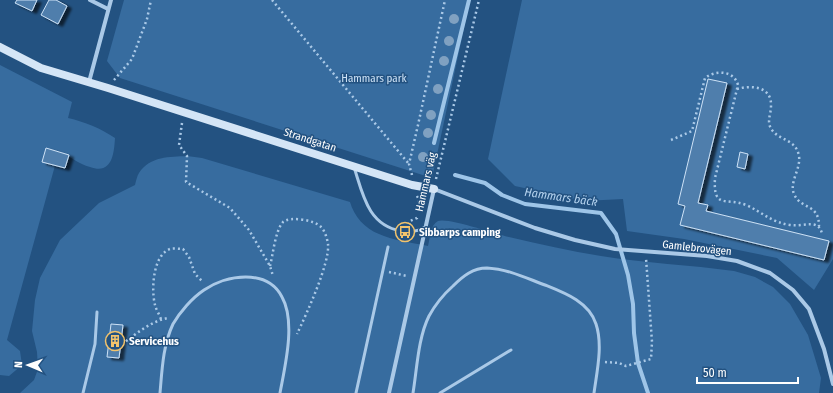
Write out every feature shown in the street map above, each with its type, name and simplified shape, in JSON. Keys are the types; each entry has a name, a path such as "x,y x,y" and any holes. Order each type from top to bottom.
{"street":[{"path":"90,0 108,9"},
{"path":"88,82 111,0"},
{"name":"Strandgatan","path":"0,47 41,68 412,185 434,189 535,228 575,240 615,248"},
{"name":"Hammars väg","path":"390,393 434,189"},
{"name":"Gamlebrovägen","path":"615,248 707,256 737,261 770,273 793,290 809,309 824,349 833,384"}],"lane":[{"path":"353,166 372,214 387,226 396,230 409,232 420,230 425,227"},
{"path":"356,393 388,247"},
{"path":"413,393 424,328 429,315 445,294 463,276 474,270 486,268 513,273 565,293 581,303 590,312 596,324 599,338 594,393"},
{"path":"160,393 163,360 169,335 174,323 187,306 203,291 228,279 246,277 260,278 270,282 283,297 287,314 288,345 280,393"},
{"path":"83,393 95,344 97,312"},
{"path":"440,393 511,350"}],"path":[{"path":"108,88 132,59 147,19 151,0"},
{"path":"272,0 409,164 413,179 411,190 419,200 419,211 417,218 410,221 409,232"},
{"path":"409,164 445,0"},
{"name":"Hammars väg","path":"434,189 479,0"},
{"path":"671,140 692,131 705,78 710,74 717,73 733,76 738,85 715,178 714,189 716,196 720,200 726,202 747,206 768,219 780,223 792,225 813,224 819,226"},
{"path":"737,89 747,86 755,87 767,93 771,106 768,122 770,129 775,134 791,142 797,148 799,155 800,162 794,180 793,193 800,203 814,210 817,214 822,234"},
{"path":"183,112 179,145 187,156 186,182 230,208 249,230 270,266 276,288"},
{"path":"270,266 278,231 284,222 292,219 303,220 320,225 325,234 328,245 326,262 305,317 296,335 288,345"},
{"path":"161,319 155,305 152,287 156,267 162,254 171,248 183,249 189,257 195,274 200,281 210,287"},
{"path":"598,361 618,363 626,366 651,359 652,342 646,251"},
{"path":"382,271 414,278"},
{"path":"122,344 161,319 180,316"}],"green space":[{"name":"Hammars park","path":"124,0 470,0 432,178 120,78 107,61"},
{"path":"522,0 833,0 833,259 814,290 777,258 684,239 627,231 623,199 584,201 515,186 488,159"},
{"path":"0,65 72,102 68,118 80,121 104,131 115,138 114,150 110,162 103,168 97,169 86,166 59,151 7,340 20,351 22,365 9,376 0,375"},
{"path":"187,156 202,158 350,202 357,217 369,229 384,236 403,241 428,246 433,226 438,221 443,220 520,240 589,254 734,271 755,277 773,287 790,304 808,335 821,378 819,393 20,393 34,380 38,369 37,352 32,331 35,300 40,278 60,240 99,203 135,185 139,173 149,163 161,158"}],"building":[{"path":"17,0 37,0 32,11 15,3"},
{"path":"49,0 56,0 67,6 58,24 41,15"},
{"path":"708,79 727,83 698,203 708,205 706,211 829,241 824,260 680,225 685,206 678,204"},
{"path":"46,148 69,155 65,168 42,162"},
{"path":"740,152 748,154 745,169 737,167"},
{"name":"Servicehus","path":"111,324 123,325 119,358 107,357"}],"waterway":[{"name":"Hammars bäck","path":"434,143 469,0"},
{"name":"Hammars bäck","path":"455,175 485,183 502,195 525,204 601,213 616,234 628,275 633,304 634,333 638,363 648,393"}],"place":[{"name":"Sibbarps camping","path":"405,232"},
{"name":"Servicehus","path":"115,341"}]}
